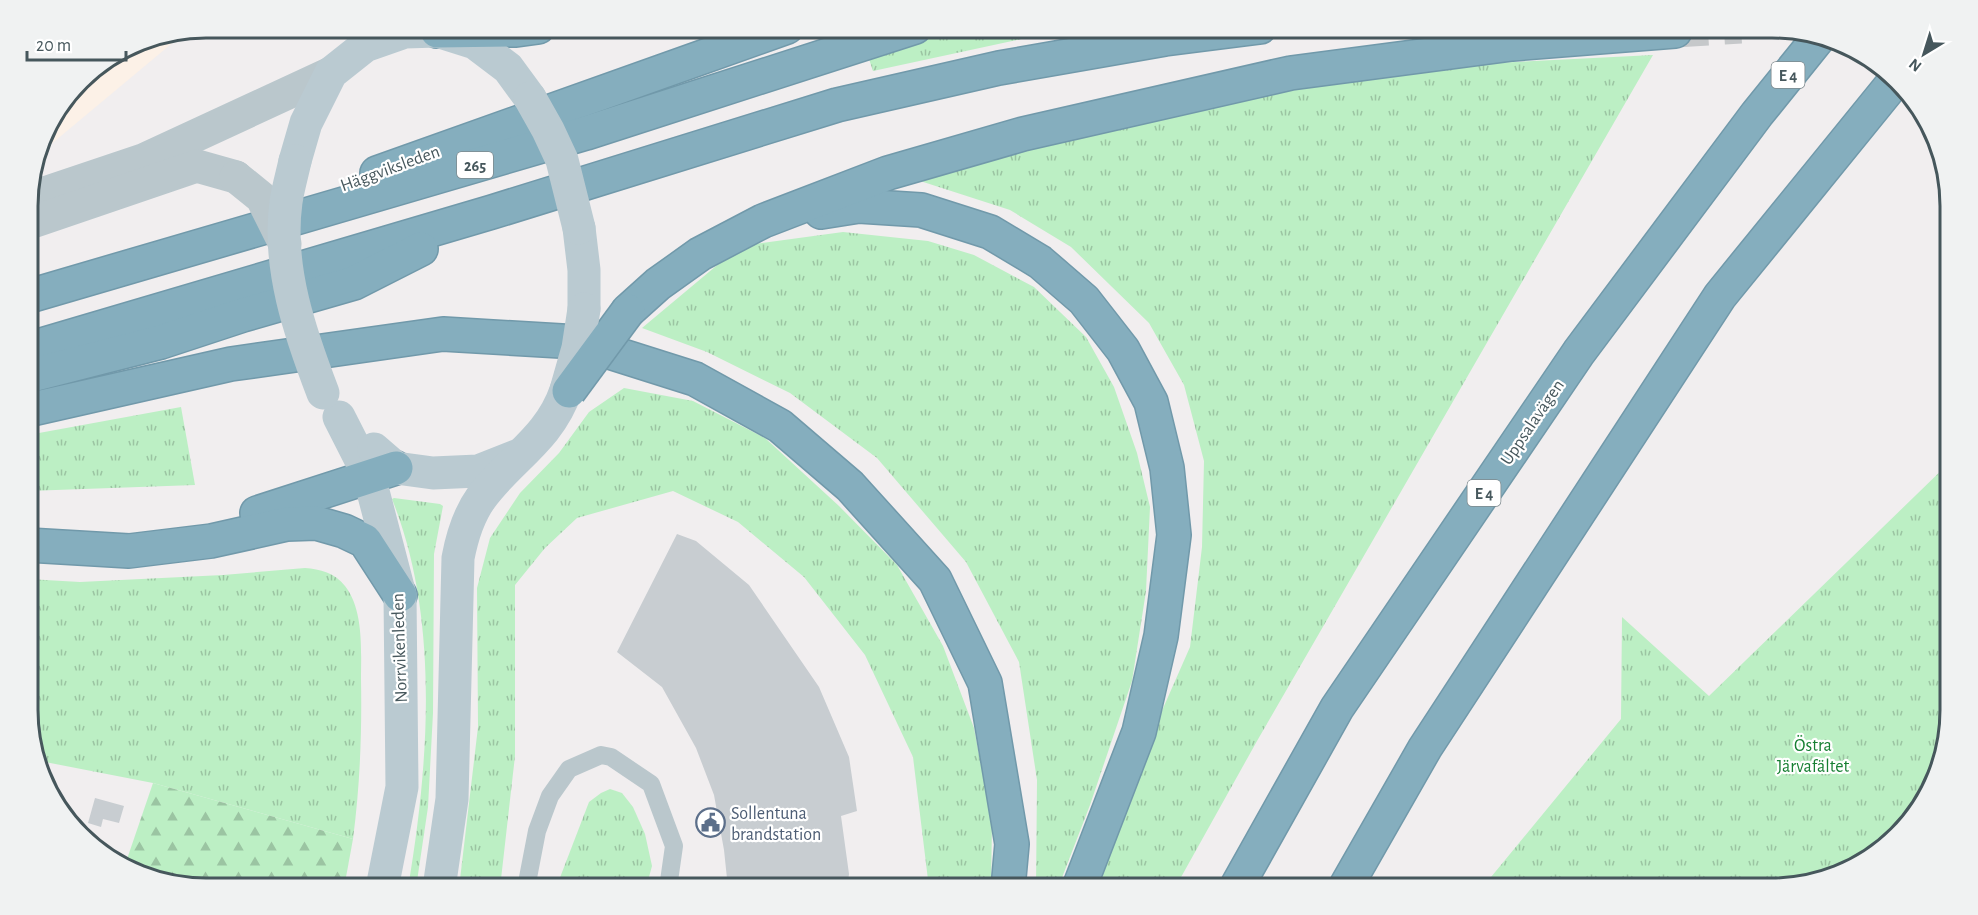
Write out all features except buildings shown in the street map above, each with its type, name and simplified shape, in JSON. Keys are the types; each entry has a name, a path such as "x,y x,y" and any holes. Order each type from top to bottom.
{"highway":[{"name":"Häggviksleden","path":"38,292 756,38"},
{"name":"265","path":"38,293 586,133 881,38"},
{"path":"38,347 492,213 837,105 999,68 1173,38"},
{"path":"566,394 628,311 658,284 700,254 763,221 888,173 1023,134 1291,73 1512,45 1594,38"},
{"name":"Uppsalavägen","path":"1242,877 1337,708 1579,352 1757,114 1815,43"},
{"path":"1351,877 1425,748 1720,296 1890,86"},
{"path":"1720,296 1903,100"},
{"path":"763,221 859,206 921,210 990,232 1040,262 1084,300 1123,350 1151,402 1167,468 1174,535 1161,636 1139,732 1083,877"},
{"path":"38,373 161,342 243,315 354,283 492,213"},
{"path":"38,408 231,364 443,334 578,342 695,379 780,426 850,486 935,580 986,683 1012,844 1009,877"},
{"path":"40,546 129,542 212,528 382,472"},
{"path":"40,546 129,551 211,541 287,524 316,523 344,531 365,541 400,595"}],"main road":[{"path":"331,73 365,46 388,38"},
{"path":"440,878 452,799 458,558 464,531 481,498 544,431 566,394 578,348 584,309 584,270 579,228 562,160 530,98 508,68 475,43 459,38"},
{"name":"Norrvikenleden","path":"331,73 306,123 295,161 286,203 285,244 292,299 305,346 331,405 382,472 400,595 402,788 384,878"},
{"path":"382,472 433,474 478,471 522,454"}],"street":[{"path":"38,195 143,160 331,73"},
{"path":"38,220 197,166 236,177 262,198 285,244"}],"lane":[{"path":"528,878 537,831 550,796 569,769 601,755 610,758 651,784 674,846 669,878"}],"shaded area":[{"path":"175,41 48,147 60,121 72,103 95,79 121,60 141,50"}],"green space":[{"path":"929,38 1026,38 873,71 868,56"},
{"path":"1653,55 1257,741 1181,877 1089,877 1190,647 1202,547 1204,461 1184,385 1149,323 1071,247 1010,210 914,179 1029,146 1311,84 1494,63"},
{"path":"843,232 928,241 974,255 1034,287 1086,337 1114,387 1137,453 1150,507 1146,591 1132,681 1090,805 1062,877 1036,877 1037,780 1019,662 966,562 877,458 790,393 707,352 642,328 740,246"},
{"path":"624,388 693,401 765,438 839,506 897,565 943,646 974,728 992,823 991,878 928,878 913,757 865,655 804,577 738,522 673,491 577,518 545,548 515,585 515,756 501,878 460,878 478,727 477,588 490,538 520,493 559,453 589,412"},
{"path":"181,407 195,485 38,491 38,433"},
{"name":"Östra Järvafältet","path":"1940,472 1939,731 1928,774 1918,794 1906,812 1875,843 1837,865 1816,872 1783,877 1491,877 1621,719 1622,617 1709,696"},
{"path":"392,499 443,506 434,554 433,713 428,807 418,878 409,878 425,742 424,642 418,593 407,545"},
{"path":"316,569 337,578 351,596 356,607 361,644 361,740 353,839 153,783 46,762 39,731 38,710 38,580 80,582"},
{"path":"153,783 353,839 346,878 206,878 151,869 127,858"},
{"path":"610,789 622,793 633,807 645,834 652,866 649,878 560,878 589,802"}],"place":[{"name":"Sollentuna brandstation","path":"710,823"}]}
